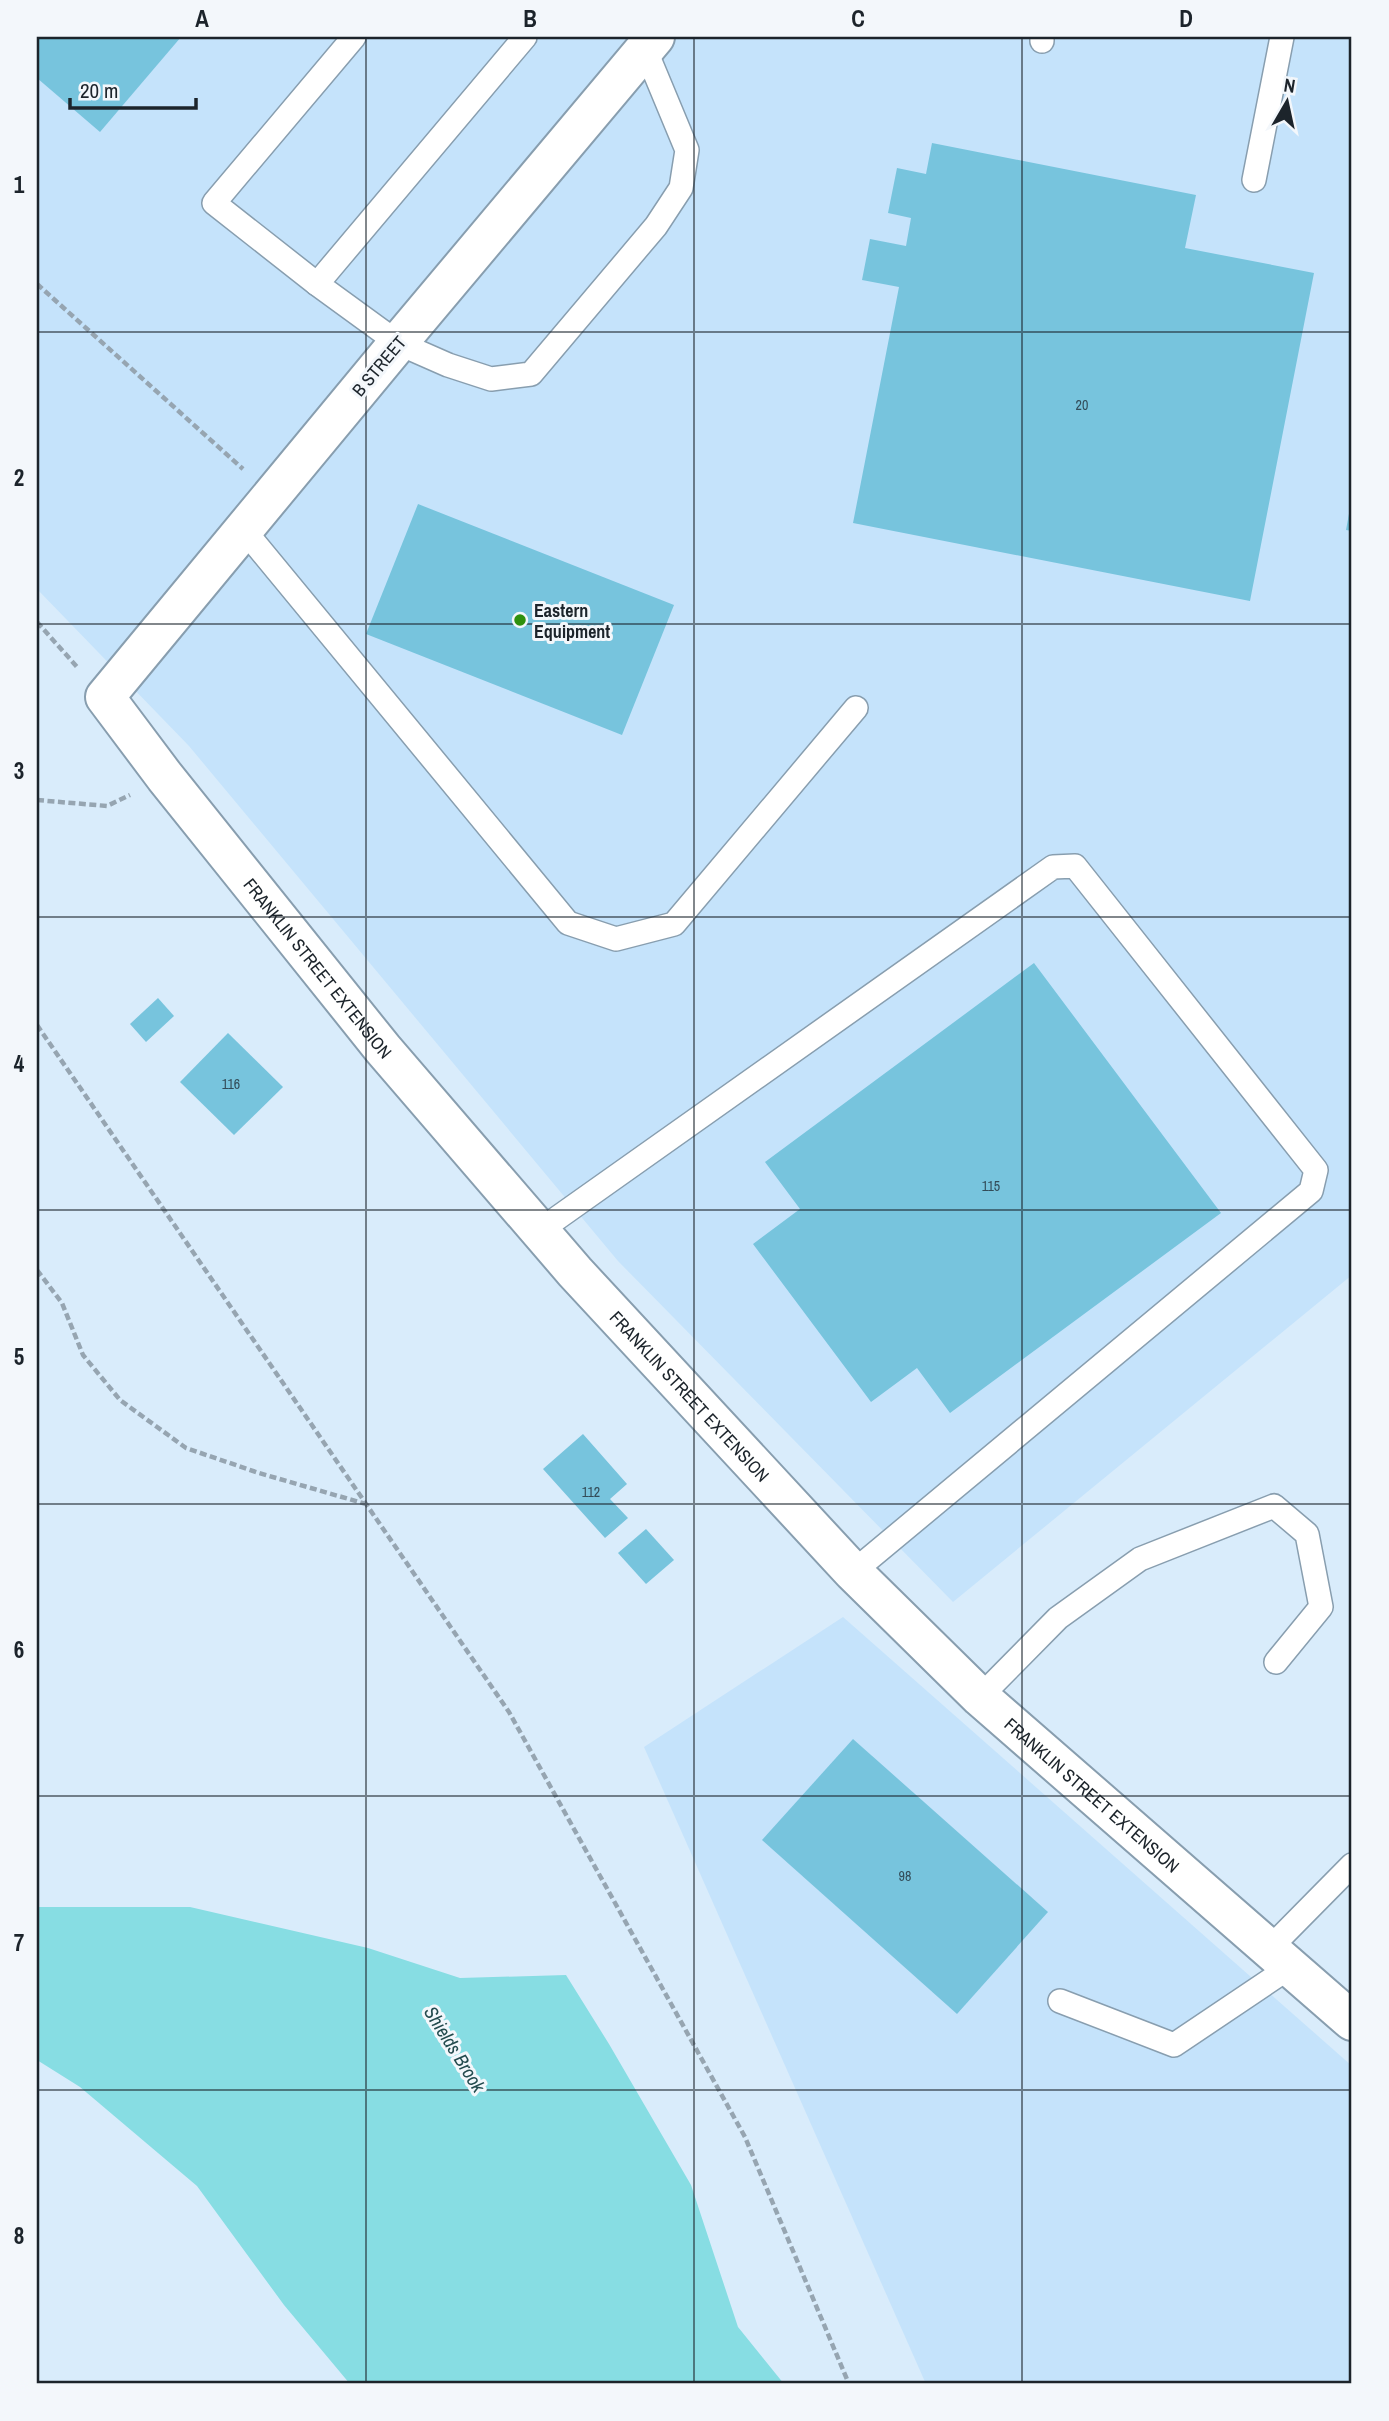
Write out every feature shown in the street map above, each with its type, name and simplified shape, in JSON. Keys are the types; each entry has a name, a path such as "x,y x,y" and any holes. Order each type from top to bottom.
{"street":[{"name":"B STREET","path":"105,697 650,43"},
{"name":"FRANKLIN STREET EXTENSION","path":"105,697 165,777 383,1049 539,1231 853,1572 980,1697 1352,2021"}],"lane":[{"path":"354,37 214,203 398,343 448,365 491,379 531,374 656,226 681,188 687,150 650,43"},
{"path":"317,284 525,37"},
{"path":"1254,180 1282,37"},
{"path":"244,530 568,923 616,939 674,924 856,708"},
{"path":"539,1231 1053,867 1075,866 1316,1170 1311,1191 853,1572"},
{"path":"980,1697 1058,1618 1140,1559 1274,1506 1307,1534 1321,1607 1276,1662"},
{"path":"1060,2001 1174,2045 1280,1958 1352,1865"}],"path":[{"path":"37,284 272,495"},
{"path":"37,622 105,697"},
{"path":"37,800 107,806 165,777"},
{"path":"37,1025 509,1712 738,2125 849,2384"},
{"path":"37,1270 62,1303 83,1355 120,1400 186,1448 259,1473 367,1504"}],"shaded area":[{"path":"37,37 1352,37 1352,1275 953,1602 618,1261 189,746 37,589"},
{"path":"843,1617 1352,2066 1352,2384 926,2384 644,1747"}],"water":[{"name":"Shields Brook","path":"37,1907 190,1907 368,1948 460,1978 566,1975 691,2185 738,2327 784,2384 350,2384 284,2305 197,2186 80,2087 37,2060"}],"building":[{"path":"37,37 181,37 100,132 37,78"},
{"path":"932,143 1196,195 1185,248 1314,273 1250,601 853,523 899,287 862,280 870,239 906,246 911,218 888,213 897,168 926,174"},
{"path":"1352,503 1352,531 1346,530"},
{"name":"Eastern Equipment","path":"418,504 674,605 622,735 366,634"},
{"path":"1034,963 1221,1213 950,1413 917,1368 871,1402 753,1244 800,1209 765,1162"},
{"path":"158,998 174,1016 146,1042 130,1024"},
{"path":"228,1033 283,1087 234,1135 180,1082"},
{"path":"583,1434 627,1484 610,1499 628,1518 605,1538 543,1469"},
{"path":"646,1529 674,1560 646,1584 618,1553"},
{"path":"853,1739 1048,1912 957,2014 762,1840"}],"place":[{"name":"Eastern Equipment","path":"520,620"}]}
